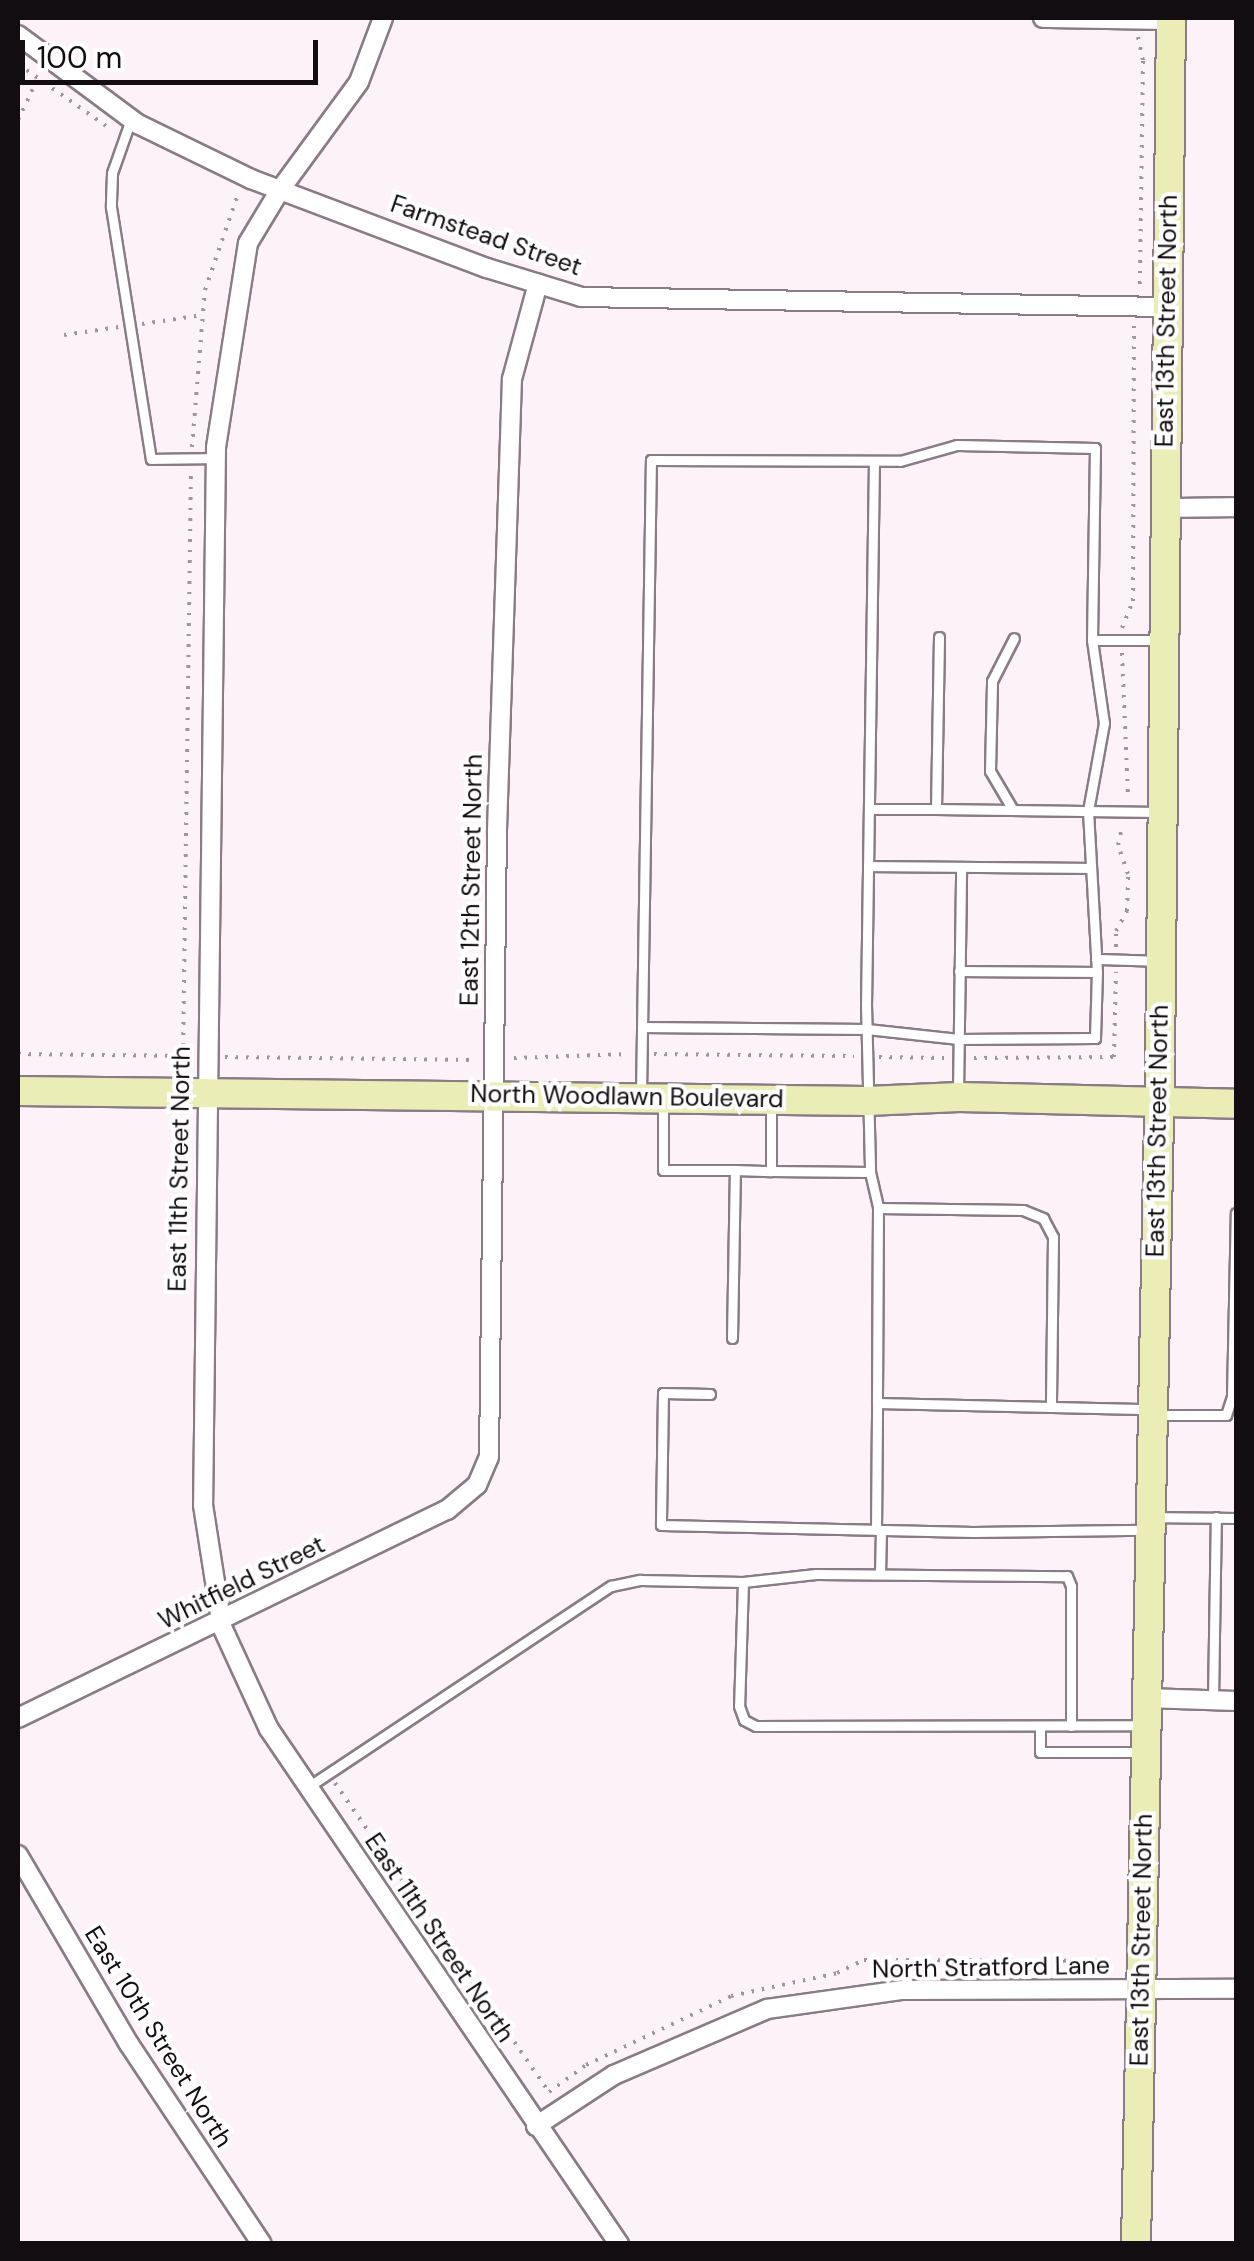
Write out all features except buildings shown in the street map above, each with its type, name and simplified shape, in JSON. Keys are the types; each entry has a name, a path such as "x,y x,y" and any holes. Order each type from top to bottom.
{"main road":[{"name":"East 13th Street North","path":"1136,2244 1159,1101 1171,19"},
{"name":"North Woodlawn Boulevard","path":"18,1090 867,1101 958,1097 1236,1104"}],"street":[{"name":"East 11th Street North","path":"384,18 359,82 280,190 248,243 216,458 203,1506 221,1621 268,1729 619,2244"},
{"path":"1043,18 1171,19"},
{"name":"Farmstead Street","path":"18,35 128,128 280,190 582,297 1167,307"},
{"name":"East 12th Street North","path":"479,1480 489,1457 494,1060 512,379 538,284"},
{"path":"1165,508 1236,507"},
{"name":"Whitfield Street","path":"18,1718 448,1510 479,1480"},
{"path":"1146,1725 1213,1700 1236,1700"},
{"name":"East 10th Street North","path":"18,1855 129,2044 262,2244"},
{"name":"North Stratford Lane","path":"536,2126 614,2074 767,2008 903,1990 1236,1989"}],"lane":[{"path":"128,128 112,173 112,207 150,460 216,458"},
{"path":"642,1026 867,1030 958,1040 1095,1038 1096,959 1088,811 1104,723 1092,640 1095,448 957,445 900,461 652,460 642,1026 642,1054 664,1170 870,1172"},
{"path":"874,461 867,1101 870,1172 878,1208 880,1574"},
{"path":"936,809 938,637"},
{"path":"1013,810 990,772 992,681 1014,638"},
{"path":"1092,640 1164,640"},
{"path":"869,809 1162,812"},
{"path":"868,866 1091,868"},
{"path":"958,1097 960,866"},
{"path":"1096,959 1161,961"},
{"path":"959,971 1032,977 1096,972"},
{"path":"1000,1024 1000,1039"},
{"path":"1031,1024 1032,1039"},
{"path":"1064,1024 1064,1038"},
{"path":"771,1099 771,1171"},
{"path":"732,1338 735,1170"},
{"path":"878,1208 1022,1210 1044,1218 1053,1237 1052,1407"},
{"path":"877,1403 1231,1415 1236,1214"},
{"path":"710,1394 662,1393 661,1526 879,1530 1236,1518"},
{"path":"1213,1700 1216,1517"},
{"path":"308,1787 611,1586 640,1580 743,1582 816,1574 1067,1576 1071,1586 1070,1726"},
{"path":"743,1582 740,1706 744,1720 756,1726 1146,1725"},
{"path":"1040,1726 1040,1752 1146,1725"}],"path":[{"path":"18,1054 494,1060 524,1054 1114,1056 1116,931 1127,911 1128,874 1118,846 1125,811 1128,735 1121,640 1122,619 1133,600 1136,307 1143,272 1143,61 1136,19"},
{"path":"18,64 37,80 128,128"},
{"path":"18,120 37,80"},
{"path":"183,1056 193,392 205,290 240,196 224,188"},
{"path":"328,1773 550,2092 586,2066 731,1996 837,1974 864,1960 1100,1962"}]}
